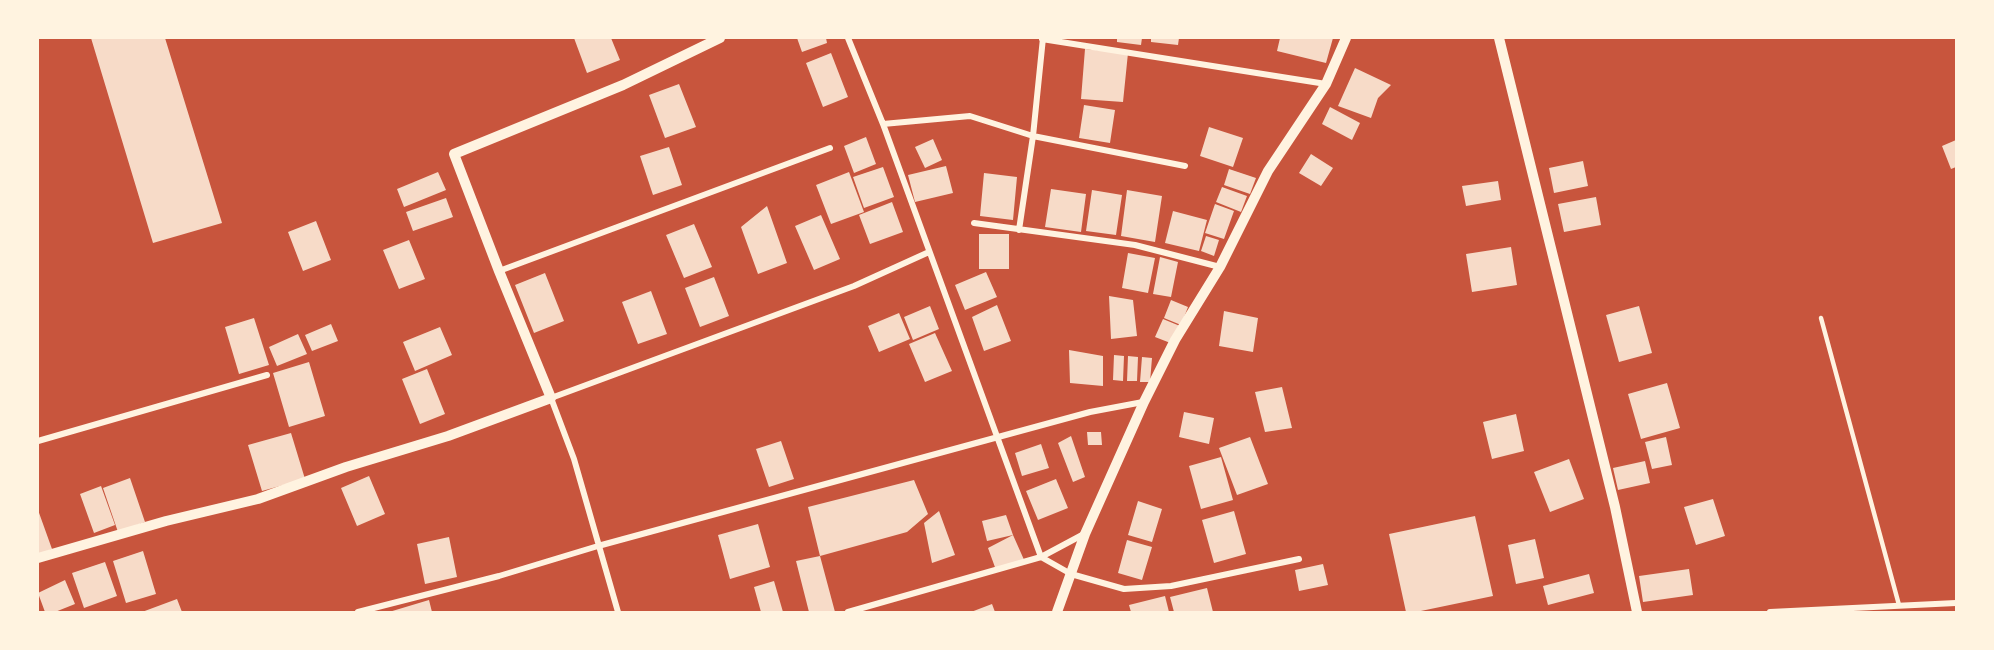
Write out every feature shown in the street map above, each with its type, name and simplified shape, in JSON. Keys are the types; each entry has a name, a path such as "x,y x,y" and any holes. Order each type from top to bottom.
{"street":[{"path":"618,612 574,459 552,398 499,271 454,154 623,85 720,38"},
{"path":"848,38 883,124 1041,557 1071,574 1124,588 1171,586 1299,559"},
{"path":"1019,230 1033,136 1042,38 1326,84"},
{"path":"1057,612 1084,534 1175,340 1220,267 1268,171 1326,84 1346,38"},
{"path":"1499,38 1616,507 1637,612"},
{"path":"883,124 970,116 1033,136 1185,166"},
{"path":"499,271 830,148"},
{"path":"974,223 1135,244 1220,267"},
{"path":"38,558 166,521 258,499 346,467 448,436 854,286 929,252"},
{"path":"38,441 267,375"},
{"path":"358,612 500,576 598,546 1090,412 1144,402"},
{"path":"848,612 1041,557 1084,534"},
{"path":"1773,612 1956,603"},
{"path":"1916,604 1919,612"}],"lane":[{"path":"1821,318 1899,605"}],"building":[{"path":"91,38 165,38 222,223 153,243"},
{"path":"574,38 611,38 620,60 587,73"},
{"path":"797,38 826,38 827,43 802,52"},
{"path":"1117,38 1142,38 1141,45 1117,42"},
{"path":"1151,38 1179,38 1178,45 1151,42"},
{"path":"1280,38 1333,38 1326,63 1277,51"},
{"path":"1085,49 1128,53 1123,102 1081,99"},
{"path":"831,53 848,97 823,107 806,63"},
{"path":"1355,68 1391,85 1378,98 1371,118 1338,106"},
{"path":"679,84 696,127 665,138 649,95"},
{"path":"1084,105 1115,110 1110,143 1079,138"},
{"path":"1330,107 1360,123 1352,140 1322,124"},
{"path":"1209,127 1243,138 1233,167 1200,156"},
{"path":"866,137 876,164 854,173 844,146"},
{"path":"933,139 942,160 925,168 915,147"},
{"path":"1956,140 1956,167 1951,169 1942,146"},
{"path":"669,147 682,185 653,195 640,156"},
{"path":"1311,154 1333,168 1321,186 1299,173"},
{"path":"1583,161 1588,186 1554,193 1549,168"},
{"path":"946,166 953,193 915,202 908,175"},
{"path":"883,167 894,197 864,208 853,177"},
{"path":"1229,169 1256,178 1250,194 1224,185"},
{"path":"438,172 446,190 404,207 397,189"},
{"path":"849,172 864,212 831,224 816,185"},
{"path":"984,173 1017,177 1013,220 980,216"},
{"path":"1498,181 1501,200 1466,206 1462,186"},
{"path":"1222,187 1247,196 1241,212 1216,202"},
{"path":"1051,189 1086,194 1081,232 1045,227"},
{"path":"1092,190 1122,195 1116,235 1086,231"},
{"path":"1127,190 1162,196 1155,242 1121,236"},
{"path":"1596,197 1601,225 1564,232 1558,204"},
{"path":"446,198 453,217 413,231 406,212"},
{"path":"892,202 903,232 870,244 859,215"},
{"path":"1215,204 1234,211 1224,239 1205,233"},
{"path":"767,206 787,263 758,274 741,227"},
{"path":"1173,211 1207,220 1199,251 1165,243"},
{"path":"821,215 840,259 814,270 795,226"},
{"path":"316,221 331,260 303,271 288,232"},
{"path":"694,224 712,267 684,278 666,235"},
{"path":"979,234 1009,234 1009,269 979,269"},
{"path":"1206,236 1219,240 1214,256 1201,251"},
{"path":"409,240 425,279 399,289 383,250"},
{"path":"1511,247 1517,285 1472,292 1466,254"},
{"path":"1128,253 1155,258 1148,293 1122,288"},
{"path":"1160,257 1178,262 1171,297 1153,294"},
{"path":"986,272 997,297 965,310 955,285"},
{"path":"545,273 564,321 534,333 515,285"},
{"path":"714,277 729,316 700,327 685,288"},
{"path":"651,291 667,334 638,344 622,302"},
{"path":"1109,296 1133,300 1137,336 1111,339"},
{"path":"1171,300 1188,307 1181,325 1164,318"},
{"path":"997,305 1011,341 984,351 972,317"},
{"path":"930,306 939,329 913,340 904,317"},
{"path":"1639,306 1652,353 1619,362 1606,315"},
{"path":"1224,311 1258,318 1253,352 1219,346"},
{"path":"899,313 910,339 879,352 868,326"},
{"path":"254,318 269,365 239,374 225,327"},
{"path":"1163,319 1180,326 1173,344 1155,337"},
{"path":"331,324 338,341 312,351 305,335"},
{"path":"440,327 452,355 415,371 403,342"},
{"path":"935,333 952,371 925,382 909,344"},
{"path":"298,334 307,354 277,366 269,347"},
{"path":"1069,350 1103,356 1103,386 1070,383"},
{"path":"1114,355 1124,356 1123,381 1113,380"},
{"path":"1128,356 1138,357 1137,381 1127,381"},
{"path":"1142,357 1152,358 1150,382 1140,382"},
{"path":"309,362 325,416 289,427 273,373"},
{"path":"427,369 445,414 420,424 402,379"},
{"path":"1667,383 1680,428 1641,439 1628,394"},
{"path":"1282,387 1292,428 1265,432 1255,392"},
{"path":"1184,412 1214,418 1209,444 1179,437"},
{"path":"1516,414 1524,451 1492,459 1483,422"},
{"path":"1087,432 1101,432 1102,445 1088,445"},
{"path":"291,433 305,479 262,491 248,445"},
{"path":"1071,436 1085,477 1073,482 1058,443"},
{"path":"1250,437 1268,484 1237,495 1219,448"},
{"path":"1666,437 1672,465 1652,469 1645,442"},
{"path":"781,441 794,479 769,487 756,449"},
{"path":"1041,444 1049,468 1022,476 1015,453"},
{"path":"1221,457 1233,500 1201,509 1189,466"},
{"path":"1569,459 1584,499 1550,512 1534,472"},
{"path":"1645,461 1650,483 1618,490 1613,468"},
{"path":"369,476 385,514 357,526 341,488"},
{"path":"130,478 145,522 118,532 103,488"},
{"path":"1056,479 1068,508 1038,520 1026,491"},
{"path":"914,480 928,514 907,532 820,556 808,507"},
{"path":"101,486 115,525 94,533 80,494"},
{"path":"1713,499 1725,536 1696,545 1684,507"},
{"path":"1138,501 1162,509 1152,542 1128,535"},
{"path":"38,510 52,549 38,555"},
{"path":"939,511 955,555 932,563 924,523"},
{"path":"1234,511 1246,554 1214,563 1202,520"},
{"path":"1006,515 1013,535 987,541 982,521"},
{"path":"1475,516 1493,596 1416,612 1406,612 1389,534"},
{"path":"758,524 770,567 730,579 718,535"},
{"path":"1013,535 1025,562 996,570 988,548"},
{"path":"449,537 457,577 425,584 417,544"},
{"path":"1535,539 1544,578 1516,584 1508,545"},
{"path":"1127,540 1152,547 1142,580 1118,573"},
{"path":"143,551 156,594 126,603 113,561"},
{"path":"820,556 835,612 809,612 796,561"},
{"path":"105,562 117,596 84,608 72,573"},
{"path":"1323,564 1328,585 1299,591 1295,570"},
{"path":"1689,569 1693,595 1643,602 1639,576"},
{"path":"1589,574 1594,593 1548,605 1543,586"},
{"path":"65,580 75,604 55,612 45,612 38,593"},
{"path":"774,581 783,612 761,612 754,587"},
{"path":"1207,588 1213,612 1174,612 1170,597"},
{"path":"1165,596 1169,612 1131,612 1129,605"},
{"path":"177,599 182,612 142,612"},
{"path":"429,600 432,612 389,612"},
{"path":"992,604 995,612 971,612"}]}
